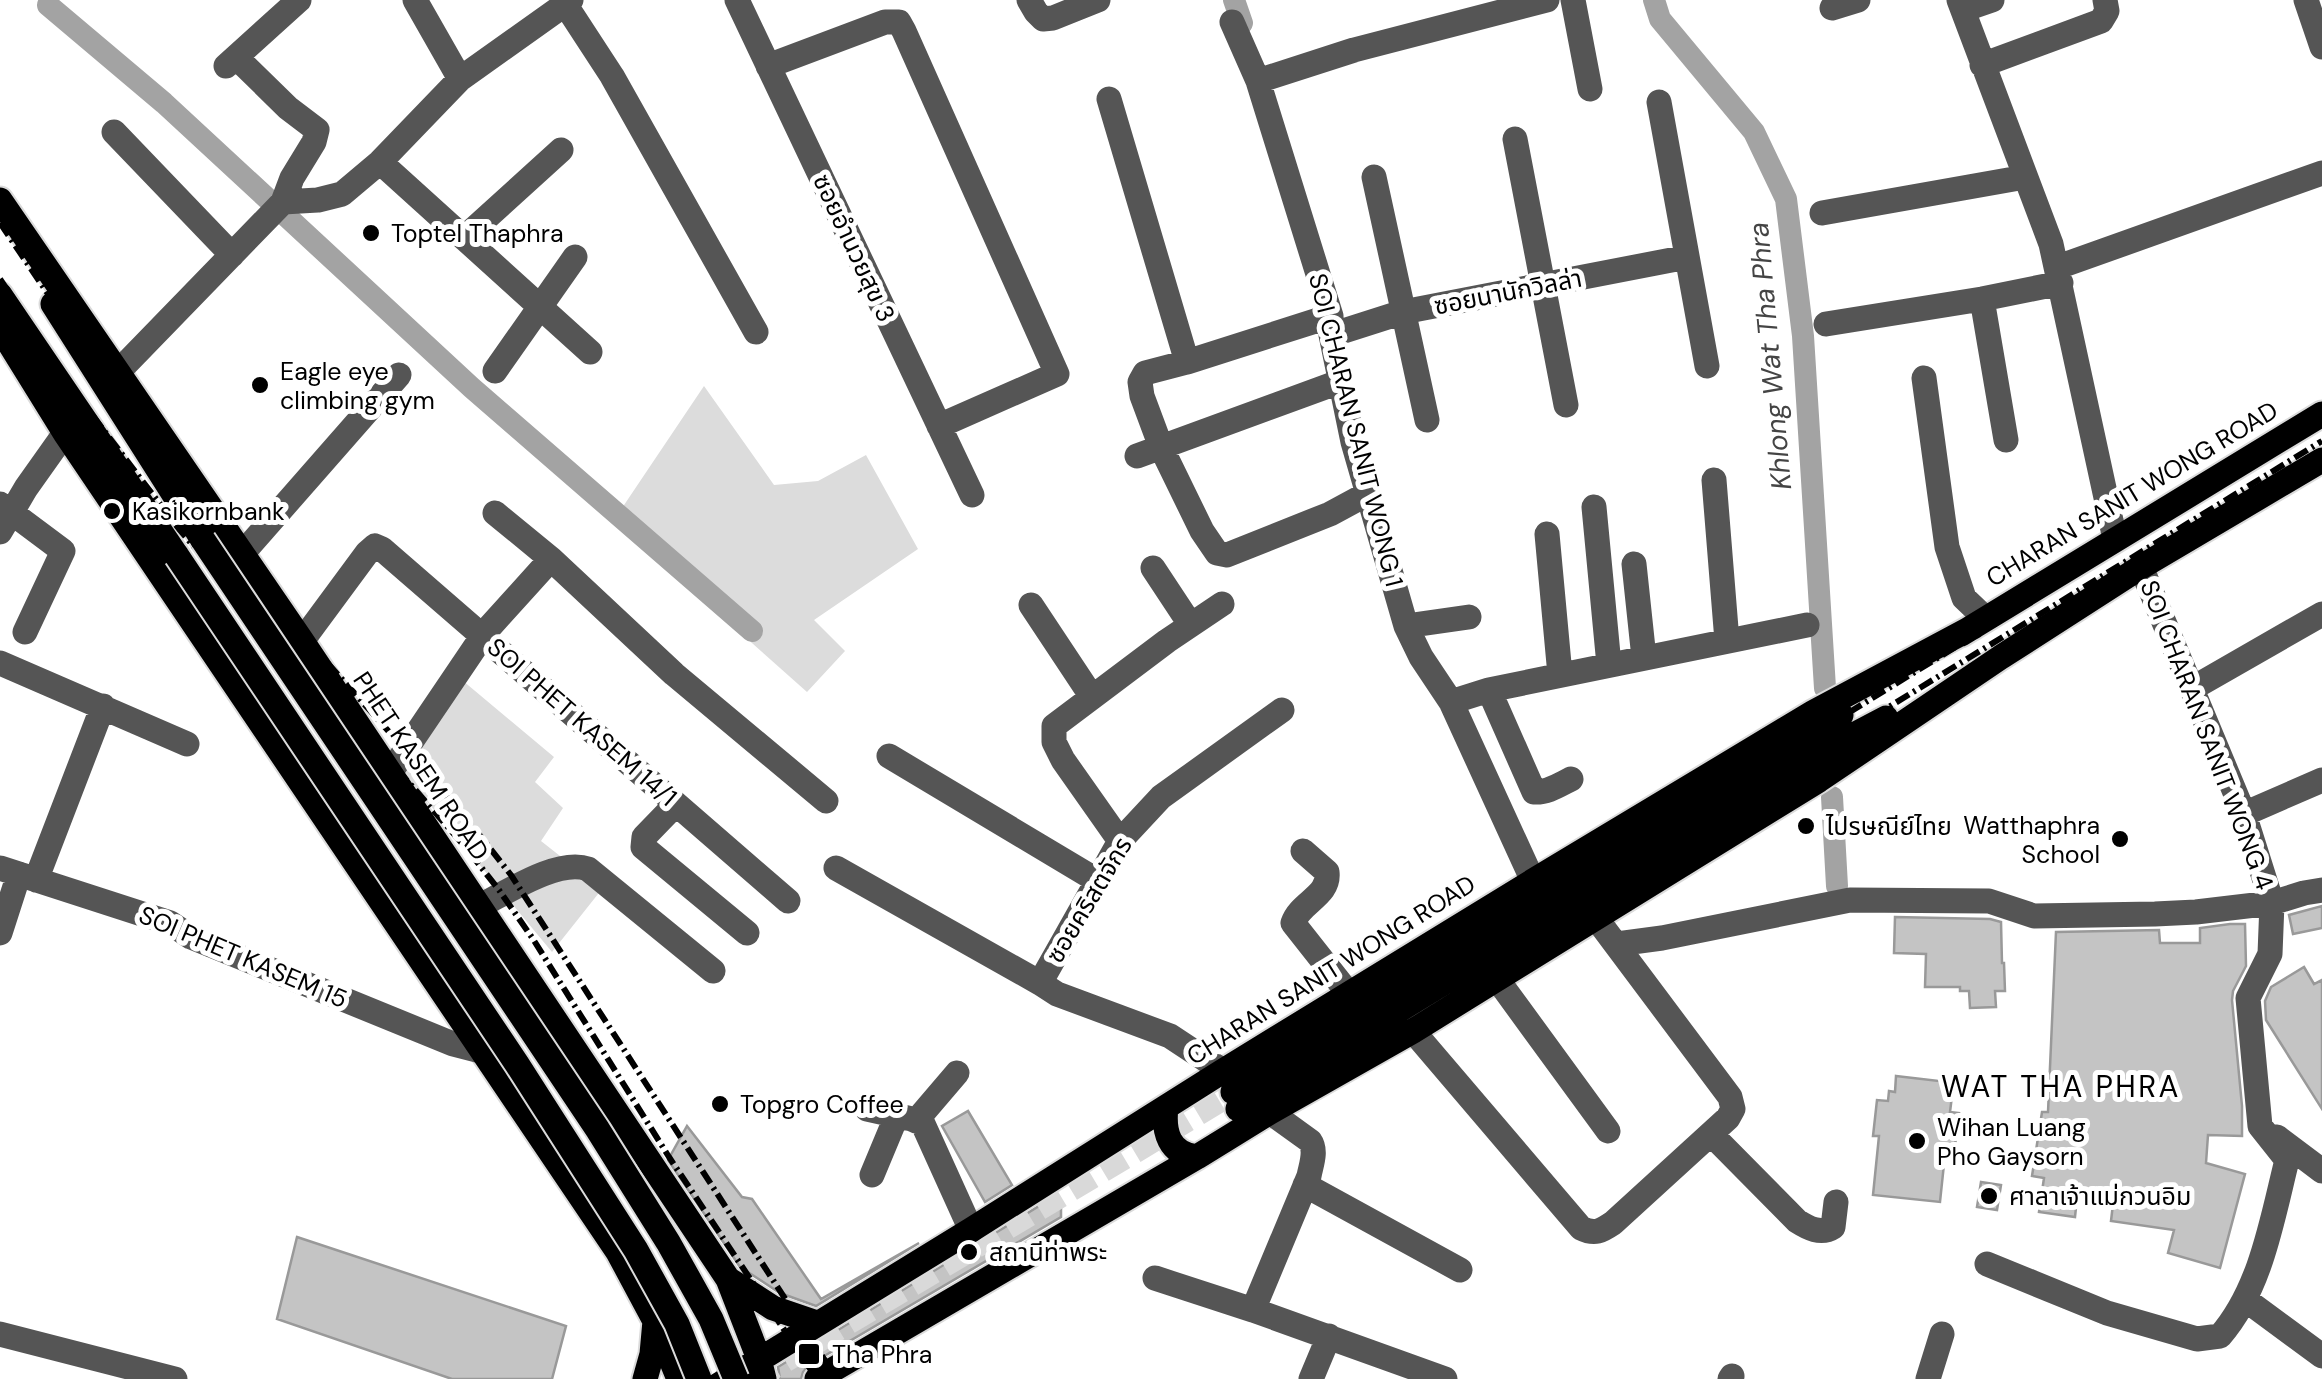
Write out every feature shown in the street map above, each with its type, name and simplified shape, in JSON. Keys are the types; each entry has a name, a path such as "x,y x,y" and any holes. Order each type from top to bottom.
{"main road":[{"name":"PHET KASEM ROAD","path":"0,200 302,640 728,1279 762,1369"},
{"path":"0,220 203,540 598,1130 711,1319 736,1379"},
{"path":"0,296 518,1064 636,1250 677,1324 699,1379"},
{"path":"0,328 66,433 618,1252 656,1321 679,1379"},
{"name":"CHARAN SANIT WONG ROAD","path":"1231,1090 1796,745 1979,623 2322,414"},
{"name":"CHARAN SANIT WONG ROAD","path":"827,1376 1270,1112 1413,1032 1819,780 2142,567 2322,460"},
{"name":"CHARAN SANIT WONG ROAD","path":"1231,1090 1349,994 1814,712 1979,623"},
{"name":"CHARAN SANIT WONG ROAD","path":"728,1379 762,1369 816,1323 1166,1107 1231,1090 1806,760 2001,658"},
{"path":"430,971 456,988 470,989 488,979 494,967 494,932"},
{"path":"1166,1107 1165,1130 1172,1144 1178,1152 1197,1157"},
{"path":"728,1279 773,1308 816,1323"},
{"path":"645,1379 656,1321"}],"street":[{"path":"119,371 280,205 314,142 318,130 231,62 299,0"},
{"path":"416,0 460,79"},
{"name":"ซอยอำนวยสุข 3","path":"736,0 972,496"},
{"path":"1030,0 1043,18 1053,18 1098,0"},
{"path":"1258,81 1354,50 1547,0"},
{"path":"1573,0 1590,89"},
{"path":"1832,8 1858,0"},
{"path":"1992,0 1961,5 2051,244 2115,539"},
{"path":"1982,65 2101,22 2107,11 2105,0"},
{"path":"2306,0 2322,47"},
{"path":"280,205 342,194 380,162 460,79 568,2 756,332"},
{"path":"768,66 885,22 899,22 1058,374 939,426"},
{"name":"SOI CHARAN SANIT WONG 1","path":"1232,22 1258,81 1331,326 1340,382 1406,626 1451,702 1533,882"},
{"path":"1108,99 1186,362"},
{"path":"1658,102 1706,366"},
{"path":"114,132 232,255"},
{"path":"1514,140 1566,405"},
{"path":"464,238 561,150"},
{"path":"380,162 590,352"},
{"path":"1826,324 1982,299 2059,275 2322,173"},
{"path":"1822,214 2025,177"},
{"path":"1374,178 1427,420"},
{"path":"494,371 575,257"},
{"name":"ซอยนานักวิลล่า","path":"1149,452 1140,382 1145,373 1331,326 1687,257"},
{"path":"1982,299 2006,440"},
{"path":"242,554 400,375"},
{"path":"1924,378 1946,546 1964,598 1979,623"},
{"path":"1340,382 1149,452 1212,548 1227,555 1330,514 1368,494"},
{"path":"25,632 63,551 4,516 66,433"},
{"path":"1714,480 1727,642"},
{"path":"1594,507 1609,665"},
{"path":"495,514 550,559 674,674 826,801"},
{"path":"1546,534 1560,675"},
{"name":"SOI PHET KASEM 14/1","path":"302,640 374,546 382,549 788,901"},
{"path":"390,774 483,636 550,559"},
{"path":"1634,564 1644,658"},
{"name":"SOI CHARAN SANIT WONG 4","path":"2142,567 2244,814 2272,903 2270,954 2248,998 2260,1126"},
{"path":"1153,568 1190,624"},
{"path":"1120,841 1063,760 1054,742 1054,726 1222,604"},
{"path":"1031,605 1092,697"},
{"path":"2192,688 2322,614"},
{"path":"1406,626 1469,617"},
{"path":"1451,702 1489,690 1807,625"},
{"path":"0,663 188,744"},
{"path":"1489,690 1534,792 1552,789 1571,779"},
{"path":"0,933 19,874 103,706"},
{"name":"ซอยคริสตจักร","path":"1040,982 1120,841 1160,797 1282,710"},
{"path":"889,756 1098,881"},
{"path":"2244,814 2322,780"},
{"path":"675,805 644,837 643,847 747,933"},
{"path":"1303,850 1328,872 1328,881 1296,913 1293,922 1349,994"},
{"path":"478,907 550,871 578,866 588,869 712,971"},
{"name":"ซอยคริสตจักร","path":"836,868 1057,994 1170,1036 1231,1090"},
{"name":"SOI PHET KASEM 15","path":"19,874 170,923 192,937 261,966 453,1044 484,1052"},
{"path":"1617,944 1850,900 1990,901 2034,916 2196,912 2272,903 2322,890"},
{"path":"1413,1032 1581,1228 1600,1232 1711,1134 1733,1109 1730,1097 1596,918"},
{"path":"1497,979 1608,1131"},
{"path":"872,1175 907,1118 957,1073"},
{"path":"867,1109 923,1124 972,1230"},
{"path":"1253,1310 1305,1185 1314,1146 1270,1112"},
{"path":"2260,1126 2322,1171"},
{"path":"1986,1264 2107,1313 2198,1339 2220,1336 2246,1300 2288,1160 2260,1126"},
{"path":"1711,1134 1806,1226 1821,1231 1833,1227 1836,1202"},
{"path":"1305,1185 1460,1270"},
{"path":"1155,1278 1444,1379"},
{"path":"2246,1300 2322,1356"},
{"path":"0,1334 175,1379"},
{"path":"1928,1379 1942,1334"},
{"path":"1311,1379 1329,1336"},
{"path":"2312,1379 2322,1365"}],"shaded area":[{"path":"704,386 774,485 818,481 866,455 918,549 814,620 845,651 807,692 614,520"},
{"path":"456,675 554,757 535,782 563,808 541,841 602,889 552,952 396,764"}],"building":[{"path":"2322,906 2322,928 2293,934 2289,915"},
{"path":"1895,917 2001,922 2005,991 1995,991 1996,1007 1970,1008 1969,991 1960,991 1960,987 1925,987 1926,954 1894,953"},
{"path":"2245,924 2246,966 2232,1000 2242,1136 2208,1135 2206,1163 2245,1174 2220,1268 2168,1253 2174,1230 2111,1221 2113,1204 2077,1198 2075,1217 2039,1212 2044,1178 2032,1176 2042,1112 2048,1112 2056,932 2159,930 2160,943 2200,943 2200,928"},
{"path":"2304,967 2314,984 2322,980 2322,1109 2266,1020 2265,1001 2271,987"},
{"name":"Wihan Luang Pho Gaysorn","path":"1896,1076 1948,1082 1946,1096 1952,1096 1950,1112 1959,1113 1955,1146 1946,1145 1940,1202 1873,1195 1879,1136 1873,1136 1877,1100 1888,1101 1889,1091 1895,1092"},
{"path":"968,1111 1012,1185 985,1202 942,1126"},
{"path":"687,1126 742,1197 752,1199 821,1299 919,1243 816,1306 780,1293 740,1267 668,1160"},
{"name":"ศาลาเจ้าแม่กวนอิม","path":"1981,1182 2001,1185 1997,1210 1977,1207"},
{"path":"1052,1198 1061,1202 1061,1217 809,1365 801,1379 780,1379 778,1367"},
{"path":"297,1237 566,1326 552,1379 452,1379 277,1319"}],"waterway":[{"path":"1234,0 1242,23"},
{"name":"Khlong Wat Tha Phra","path":"1654,0 1660,19 1754,132 1786,199 1803,336 1825,688"},
{"path":"48,5 164,103 472,388 752,631"},
{"name":"Khlong Wat Tha Phra","path":"1832,797 1837,886"}],"tunnel":[{"path":"753,1379 1233,1092"}],"railway":[{"path":"0,223 205,526 467,819 511,875 837,1379"},
{"path":"0,279 86,407 179,529 245,607 412,786 499,890 669,1157 817,1379"},
{"path":"710,1379 1442,931 1752,772 2322,422"},
{"path":"828,1379 1498,969 1721,810 2322,441"}],"place":[{"name":"Toptel Thaphra","path":"371,233"},
{"name":"Eagle eye climbing gym","path":"260,385"},
{"name":"Kasikornbank","path":"112,511"},
{"name":"ไปรษณีย์ไทย","path":"1806,826"},
{"name":"Watthaphra School","path":"2120,839"},
{"name":"Topgro Coffee","path":"720,1104"},
{"name":"Wihan Luang Pho Gaysorn","path":"1917,1141"},
{"name":"ศาลาเจ้าแม่กวนอิม","path":"1989,1196"},
{"name":"สถานีท่าพระ","path":"969,1252"},
{"name":"Tha Phra","path":"809,1354"}],"district":[{"name":"WAT THA PHRA","path":"2061,1086"}]}
